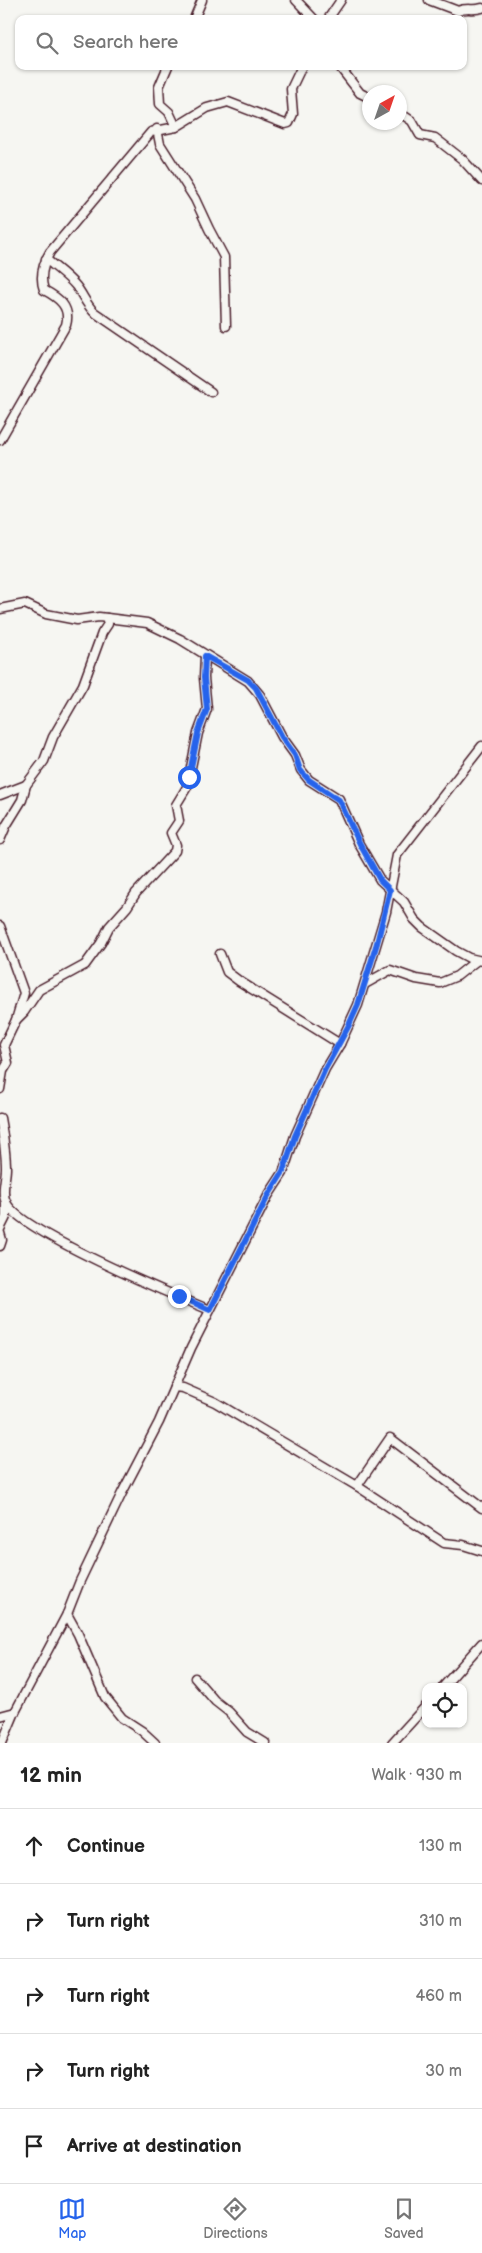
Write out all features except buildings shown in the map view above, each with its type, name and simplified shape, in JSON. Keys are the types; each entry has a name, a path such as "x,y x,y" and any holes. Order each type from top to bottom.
{"street":[{"path":"196,15 202,0"},
{"path":"296,0 310,15"},
{"path":"331,15 341,0"},
{"path":"429,0 458,10 482,8"},
{"path":"166,70 160,87 160,104 168,112 176,127"},
{"path":"0,440 66,326 68,319 61,299 44,290 41,281 46,259 143,139 157,130 176,127 207,108 228,102 279,122 289,123 293,114 291,89 300,70"},
{"path":"342,70 362,94"},
{"path":"407,118 412,121 420,135 435,138 462,159 482,182"},
{"path":"157,130 160,144 195,199 224,257 226,326"},
{"path":"46,259 74,283 83,294 86,304 94,312 211,392"},
{"path":"0,609 25,604 46,614 77,620 94,617 147,623 180,639 205,656 248,680 256,688 282,737 295,755 300,770 309,780 339,800 380,880 404,902 414,919 422,927 456,952 479,961"},
{"path":"0,840 22,800 26,785 44,761 53,737 83,685 96,654 102,633 107,628 108,618"},
{"path":"16,1020 39,990 85,965 101,943 109,927 127,907 136,893 175,851 176,845 171,833 178,821 176,806 187,787 198,733 207,709 204,678 205,656"},
{"path":"2,1743 15,1712 66,1614 80,1581 159,1422 210,1310 268,1196 283,1172 295,1136 328,1064 340,1044 365,984 386,912 394,866 403,846 482,746"},
{"path":"0,794 26,785"},
{"path":"0,926 24,993 16,1020 4,1045 8,1062 2,1071 0,1089"},
{"path":"220,954 227,972 239,982 340,1044"},
{"path":"365,984 390,970 440,983 456,976 479,961"},
{"path":"0,1118 6,1164 4,1199 8,1207 28,1222 81,1253 210,1310"},
{"path":"0,1229 6,1217 6,1202"},
{"path":"0,1233 2,1240 0,1246"},
{"path":"174,1386 215,1402 357,1486 444,1543 463,1545 482,1551"},
{"path":"357,1486 390,1438 482,1508"},
{"path":"66,1614 78,1634 105,1697 122,1718 142,1731 155,1743"},
{"path":"447,1683 482,1643"},
{"path":"196,1678 215,1701 229,1712 244,1729 264,1743"},
{"path":"392,1743 422,1710"},
{"path":"0,1716 15,1712"}],"route":[{"path":"179,1296 210,1310 268,1196 283,1172 295,1136 325,1069 340,1044 358,1005 386,912 390,890 380,880 350,825 346,810 339,800 309,780 300,770 295,755 282,737 256,688 248,680 205,656 204,678 207,709 198,733 189,777"}]}
